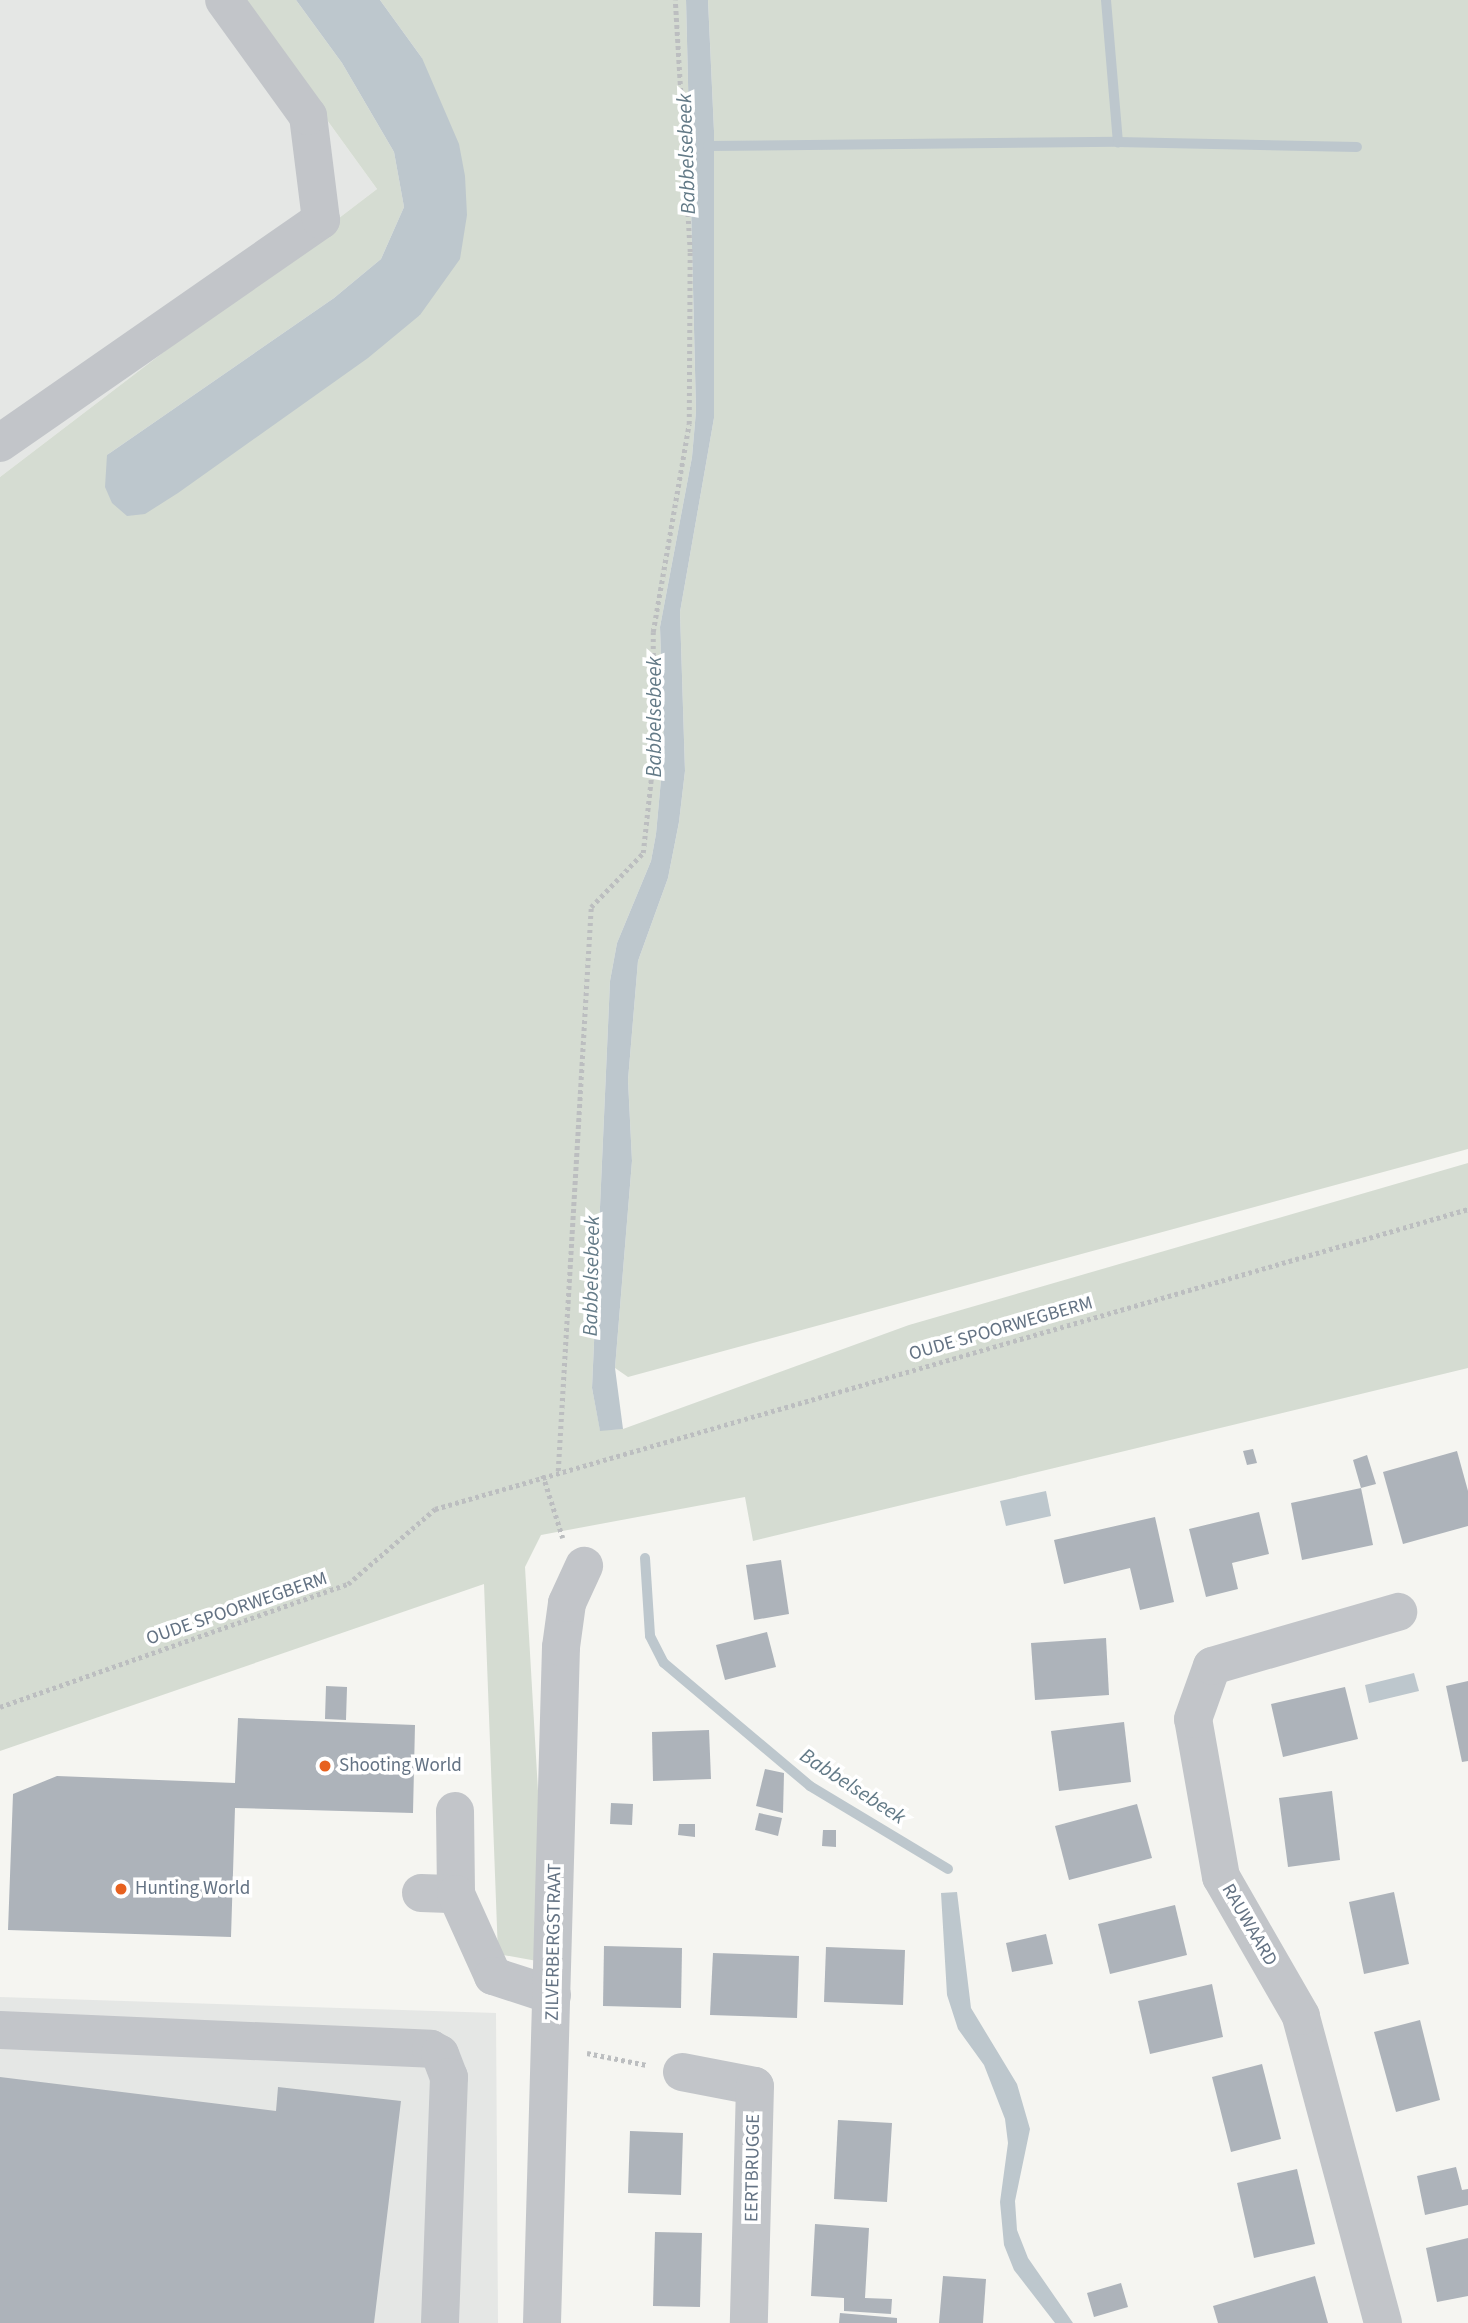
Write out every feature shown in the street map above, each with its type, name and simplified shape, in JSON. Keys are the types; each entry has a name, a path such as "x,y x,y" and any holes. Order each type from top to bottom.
{"street":[{"path":"0,443 321,220 308,116 224,0"},
{"name":"ZILVERBERGSTRAAT","path":"542,2323 561,1647 566,1603 584,1566"},
{"name":"RAUWAARD","path":"1383,2323 1301,2015 1221,1877 1193,1719 1212,1666 1398,1612"},
{"path":"455,1811 438,1893 493,1976 552,1995"},
{"path":"0,2030 431,2049 440,2054 449,2077 440,2323"},
{"name":"EERTBRUGGE","path":"682,2072 755,2087 749,2323"}],"path":[{"path":"558,1471 591,907 643,853 653,761 653,632 689,424 690,252 675,0"},
{"name":"OUDE SPOORWEGBERM","path":"0,1707 348,1584 435,1509 543,1475 1468,1209"},
{"path":"543,1475 563,1540 584,1566"},
{"path":"551,2043 682,2072"}],"shaded area":[{"path":"0,0 240,0 377,189 0,477"},
{"path":"240,0 296,0 342,63 394,152 404,207 381,259 334,298 107,455 420,315 422,58 380,0 686,0 696,411 692,457 660,627 664,747 656,834 651,861 617,943 610,981 592,1388 600,1430 623,1429 909,1325 1468,1163 1468,1368 753,1541 745,1497 541,1535 525,1567 548,1963 498,1954 484,1584 0,1751 0,477 377,189"},
{"path":"296,0 380,0 422,58 459,144 465,176 467,215 460,259 420,315 368,358 178,493 145,514 127,516 112,503 105,487 107,455 334,298 381,259 404,207 394,152 342,63"},
{"path":"686,0 708,0 714,131 714,418 680,612 685,771 679,822 668,878 638,961 628,1080 632,1161 615,1368 623,1429 600,1431 592,1388 610,981 617,943 651,861 656,834 664,747 660,627 692,457 696,411"},
{"path":"708,0 1468,0 1468,1149 628,1377 615,1368 632,1161 628,1080 638,961 668,878 679,822 685,771 680,612 714,418 714,131"},
{"path":"1046,1491 1051,1516 1006,1526 1000,1501"},
{"path":"1414,1673 1419,1691 1369,1703 1365,1685"},
{"path":"957,1892 971,2008 1017,2084 1030,2129 1015,2201 1017,2230 1028,2258 1073,2323 1055,2323 1014,2270 1004,2245 1000,2202 1008,2143 1005,2119 984,2065 958,2029 947,1995 941,1893"},
{"path":"0,1997 496,2013 498,2323 0,2323"}],"building":[{"path":"1253,1449 1257,1463 1247,1465 1243,1451"},
{"path":"1457,1451 1468,1491 1468,1526 1403,1544 1383,1472"},
{"path":"1367,1455 1376,1484 1361,1488 1353,1460"},
{"path":"1361,1488 1373,1545 1302,1560 1291,1503"},
{"path":"1259,1512 1269,1554 1232,1563 1238,1589 1206,1597 1189,1529"},
{"path":"1155,1517 1174,1602 1140,1610 1130,1568 1064,1584 1054,1540"},
{"path":"781,1560 789,1614 754,1620 746,1565"},
{"path":"767,1632 776,1667 725,1680 716,1645"},
{"path":"1106,1638 1109,1695 1035,1700 1031,1643"},
{"path":"1468,1681 1468,1761 1462,1762 1446,1686"},
{"path":"326,1686 347,1687 346,1720 325,1719"},
{"path":"1345,1687 1358,1739 1283,1757 1271,1704"},
{"name":"Hunting World","path":"238,1718 415,1725 413,1813 235,1808 231,1937 8,1930 13,1794 57,1776 235,1783"},
{"path":"1124,1722 1131,1782 1059,1791 1051,1731"},
{"path":"709,1730 711,1779 653,1781 652,1732"},
{"path":"765,1769 784,1773 783,1813 756,1806"},
{"path":"1332,1791 1340,1860 1288,1867 1279,1798"},
{"path":"611,1803 633,1804 632,1825 610,1824"},
{"path":"1137,1804 1152,1858 1069,1880 1055,1826"},
{"path":"759,1813 782,1818 778,1836 755,1830"},
{"path":"679,1824 695,1824 695,1837 678,1835"},
{"path":"823,1830 836,1830 836,1847 822,1846"},
{"path":"1394,1892 1409,1964 1364,1974 1349,1902"},
{"path":"1175,1905 1187,1955 1110,1974 1098,1924"},
{"path":"1046,1934 1053,1964 1012,1972 1006,1943"},
{"path":"604,1946 682,1948 681,2008 603,2006"},
{"path":"826,1947 905,1950 903,2005 824,2002"},
{"path":"713,1953 799,1956 797,2018 710,2015"},
{"path":"1212,1984 1223,2037 1150,2054 1138,2001"},
{"path":"1420,2020 1440,2100 1396,2112 1374,2032"},
{"path":"1262,2064 1281,2139 1231,2152 1212,2077"},
{"path":"0,2077 276,2111 278,2087 401,2101 374,2323 0,2323"},
{"path":"838,2120 892,2123 887,2202 834,2199"},
{"path":"630,2131 683,2133 681,2195 628,2193"},
{"path":"1456,2167 1462,2190 1468,2189 1468,2205 1425,2215 1417,2176"},
{"path":"1297,2169 1315,2244 1254,2258 1237,2183"},
{"path":"815,2224 869,2228 865,2298 892,2299 891,2314 844,2311 844,2298 811,2296"},
{"path":"655,2232 702,2233 700,2307 653,2306"},
{"path":"1468,2238 1468,2296 1437,2302 1426,2248"},
{"path":"943,2276 986,2279 983,2323 939,2323"},
{"path":"1315,2276 1328,2323 1218,2323 1213,2306"},
{"path":"1121,2283 1128,2307 1094,2317 1087,2293"},
{"path":"840,2313 897,2318 897,2323 839,2323"}],"waterway":[{"path":"1106,0 1118,142"},
{"path":"708,146 1118,142 1357,147"},
{"name":"Babbelsebeek","path":"645,1558 650,1636 664,1663 810,1786 948,1869"}],"place":[{"name":"Shooting World","path":"325,1766"},
{"name":"Hunting World","path":"121,1889"}]}
